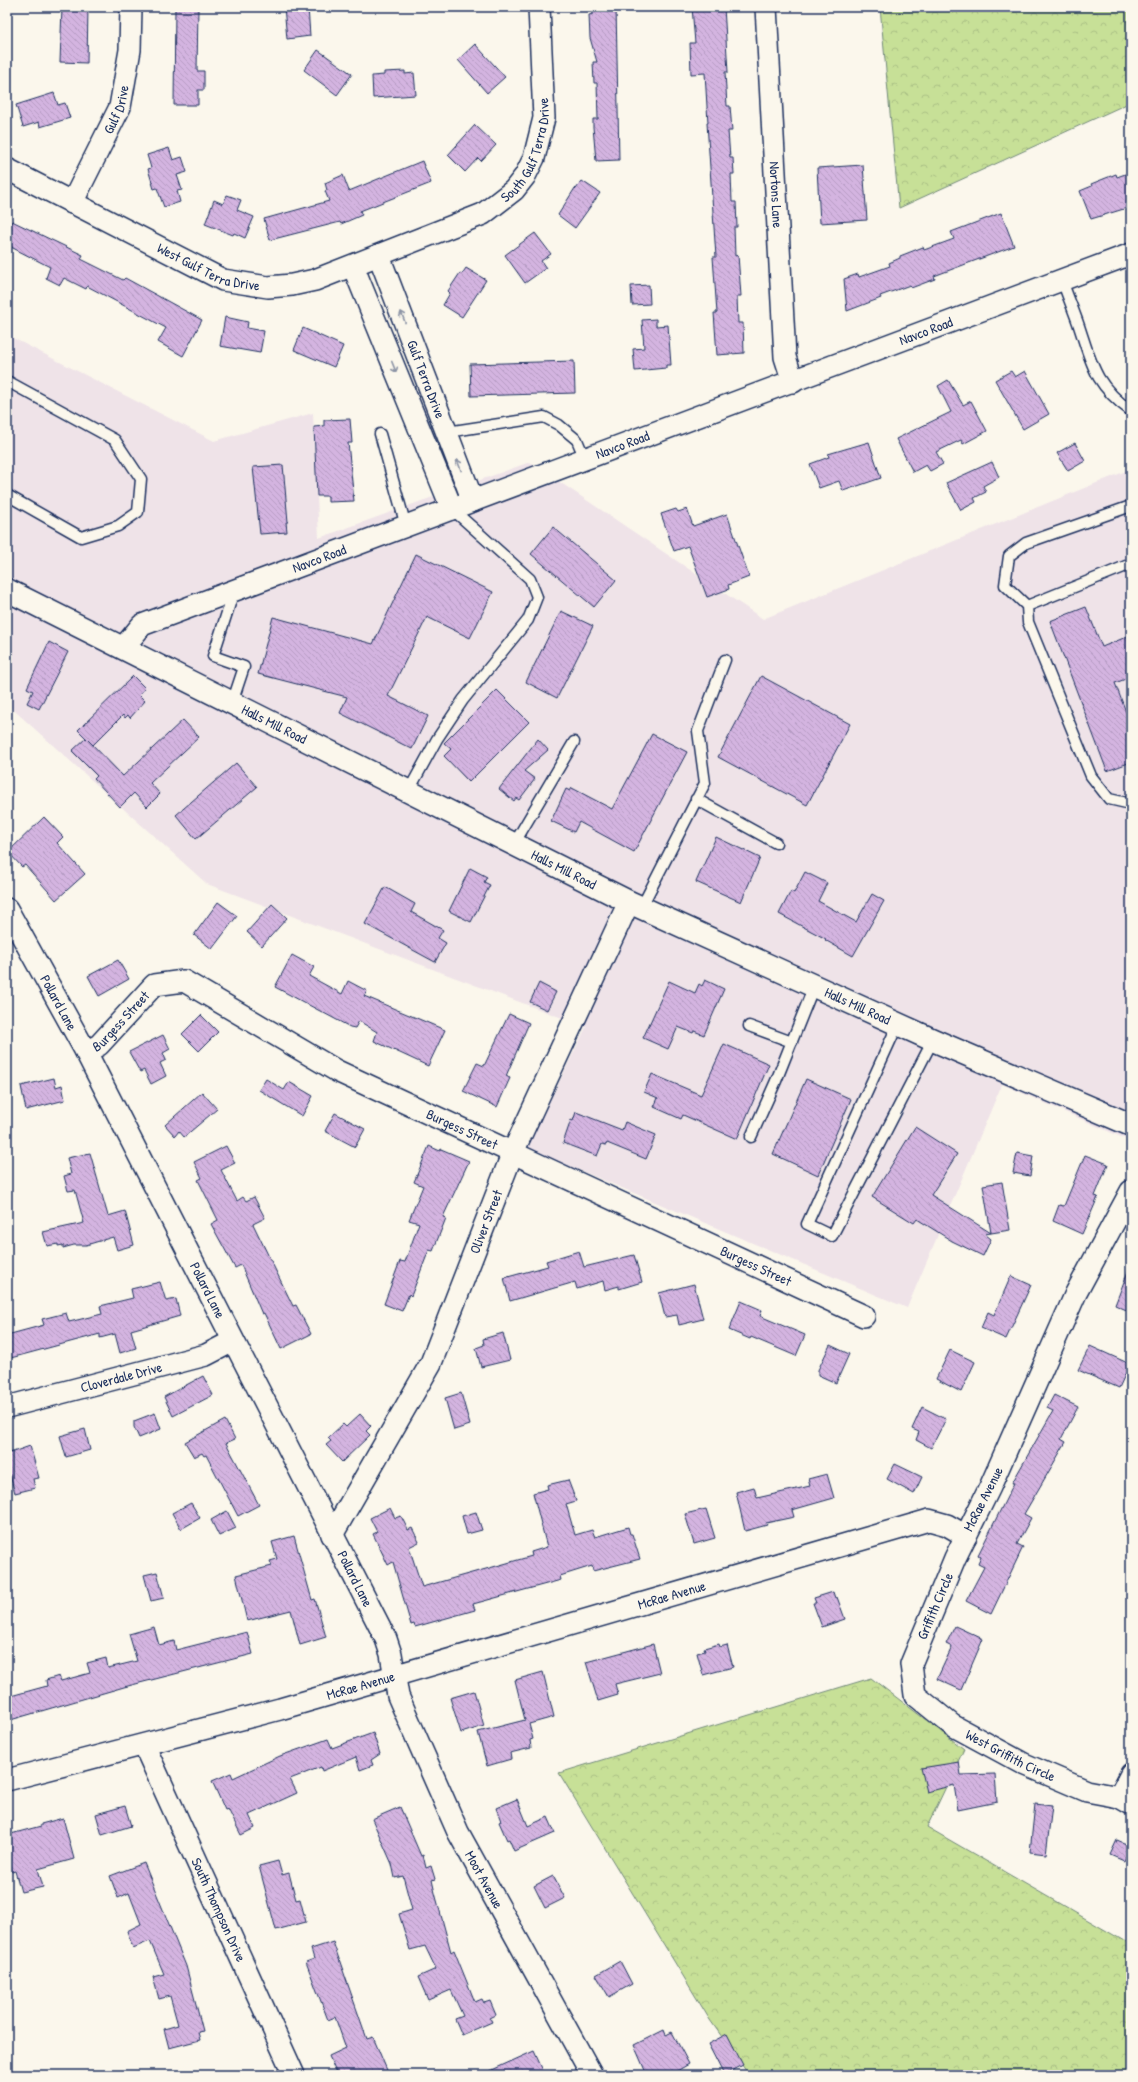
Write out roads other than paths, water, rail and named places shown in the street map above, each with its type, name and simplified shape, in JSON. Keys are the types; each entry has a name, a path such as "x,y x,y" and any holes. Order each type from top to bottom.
{"street":[{"name":"Gulf Drive","path":"72,203 120,107 130,50 131,7"},
{"name":"South Gulf Terra Drive","path":"422,239 483,214 514,190 525,176 534,158 544,118 539,7"},
{"name":"Nortons Lane","path":"766,7 786,357 793,382"},
{"name":"West Gulf Terra Drive","path":"7,169 223,280 242,284 268,287 292,285 316,280 422,239"},
{"name":"Navco Road","path":"123,648 142,625 1131,254"},
{"name":"Gulf Terra Drive","path":"379,256 473,501"},
{"path":"353,266 452,509"},
{"name":"Halls Mill Road","path":"7,590 635,905 933,1040 1131,1125"},
{"name":"Oliver Street","path":"332,1535 431,1363 513,1152 635,905"},
{"name":"Pollard Lane","path":"7,909 86,1052 386,1639 391,1654 395,1676"},
{"name":"Burgess Street","path":"86,1052 99,1045 154,985 184,981 337,1071 864,1316"},
{"name":"McRae Avenue","path":"7,1780 280,1709 929,1520 947,1525 966,1536 990,1487 1076,1294 1131,1192"},
{"name":"Cloverdale Drive","path":"7,1407 206,1355 233,1341"},
{"name":"Griffith Circle","path":"913,1679 911,1664 966,1536"},
{"name":"Moot Avenue","path":"395,1676 398,1696 410,1726 458,1832 592,2075"},
{"name":"West Griffith Circle","path":"913,1679 915,1695 952,1725 1024,1764 1087,1791 1125,1800"},
{"name":"South Thompson Drive","path":"144,1745 294,2075"},
{"path":"1125,1800 1131,1774"}],"lane":[{"path":"1062,280 1079,326 1088,358 1102,384 1131,411"},
{"path":"7,381 115,440 141,479 138,512 118,526 81,536 7,495"},
{"path":"447,432 544,417 559,425 576,440 585,459"},
{"path":"380,434 406,526"},
{"path":"1131,506 1026,543 1009,556 1005,585 1027,606 1028,622 1091,776 1109,798 1131,804"},
{"path":"408,792 437,739 463,700 528,620 536,597 530,579 452,509"},
{"path":"1027,606 1131,564"},
{"path":"232,703 244,667 213,656 234,590"},
{"path":"635,905 705,783 698,731 725,660"},
{"path":"514,844 574,742"},
{"path":"696,799 776,843"},
{"path":"751,1137 792,1042 814,986"},
{"path":"898,1024 807,1224 832,1236 933,1040"},
{"path":"750,1026 792,1042"}]}
